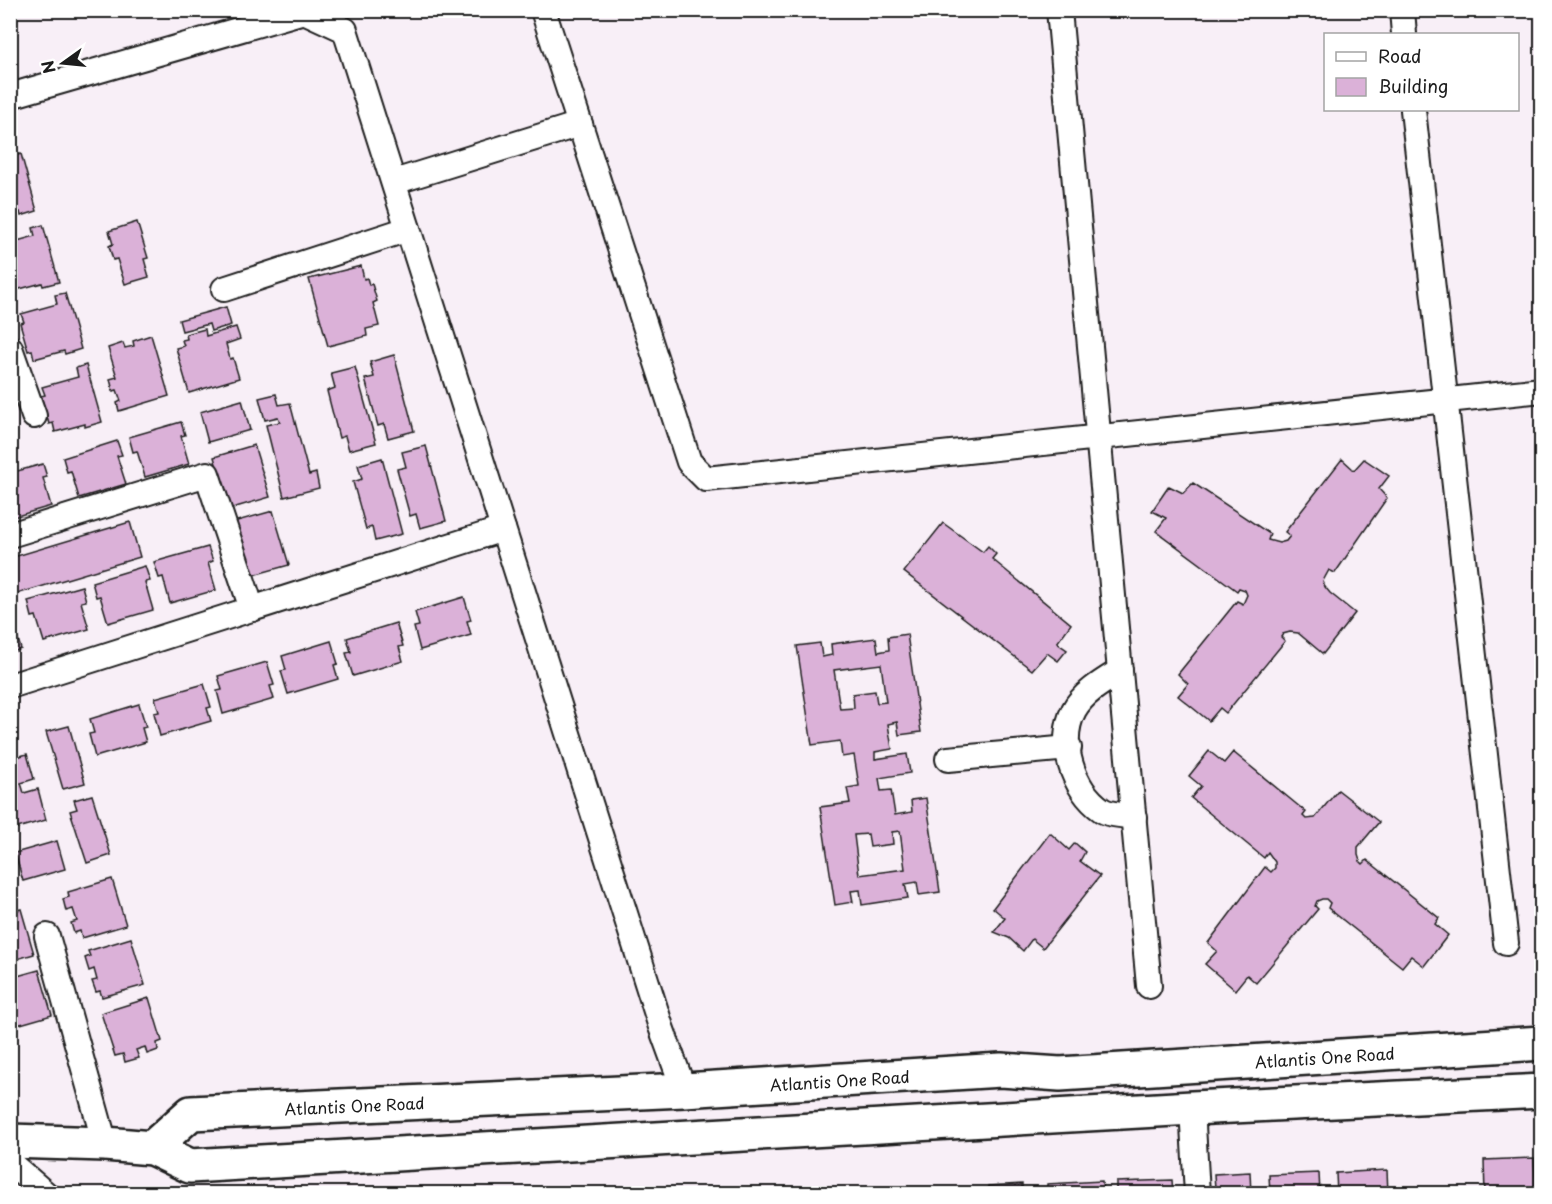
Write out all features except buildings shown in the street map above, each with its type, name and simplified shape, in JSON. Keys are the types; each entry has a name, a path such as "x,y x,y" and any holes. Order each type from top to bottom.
{"street":[{"path":"543,10 689,462 706,479 1542,390"},
{"path":"1059,10 1149,986"},
{"path":"1402,10 1404,33"},
{"path":"10,96 304,11 345,30 661,1027 684,1090"},
{"path":"1413,111 1506,943"},
{"path":"394,182 580,124"},
{"path":"224,289 408,229"},
{"path":"10,348 34,416"},
{"path":"10,535 207,474 252,609"},
{"path":"10,686 503,529"},
{"path":"1120,670 1092,689 1074,709 1067,731 1069,762 1082,789 1103,812 1134,817"},
{"path":"948,759 1069,748"},
{"path":"47,936 105,1144"},
{"name":"Atlantis One Road","path":"152,1148 191,1113 684,1090 1000,1070 1060,1074 1542,1043"},
{"path":"10,1141 152,1148 190,1166 1192,1108 1542,1091"},
{"path":"1192,1108 1197,1194"},
{"path":"10,1163 46,1194"}]}
